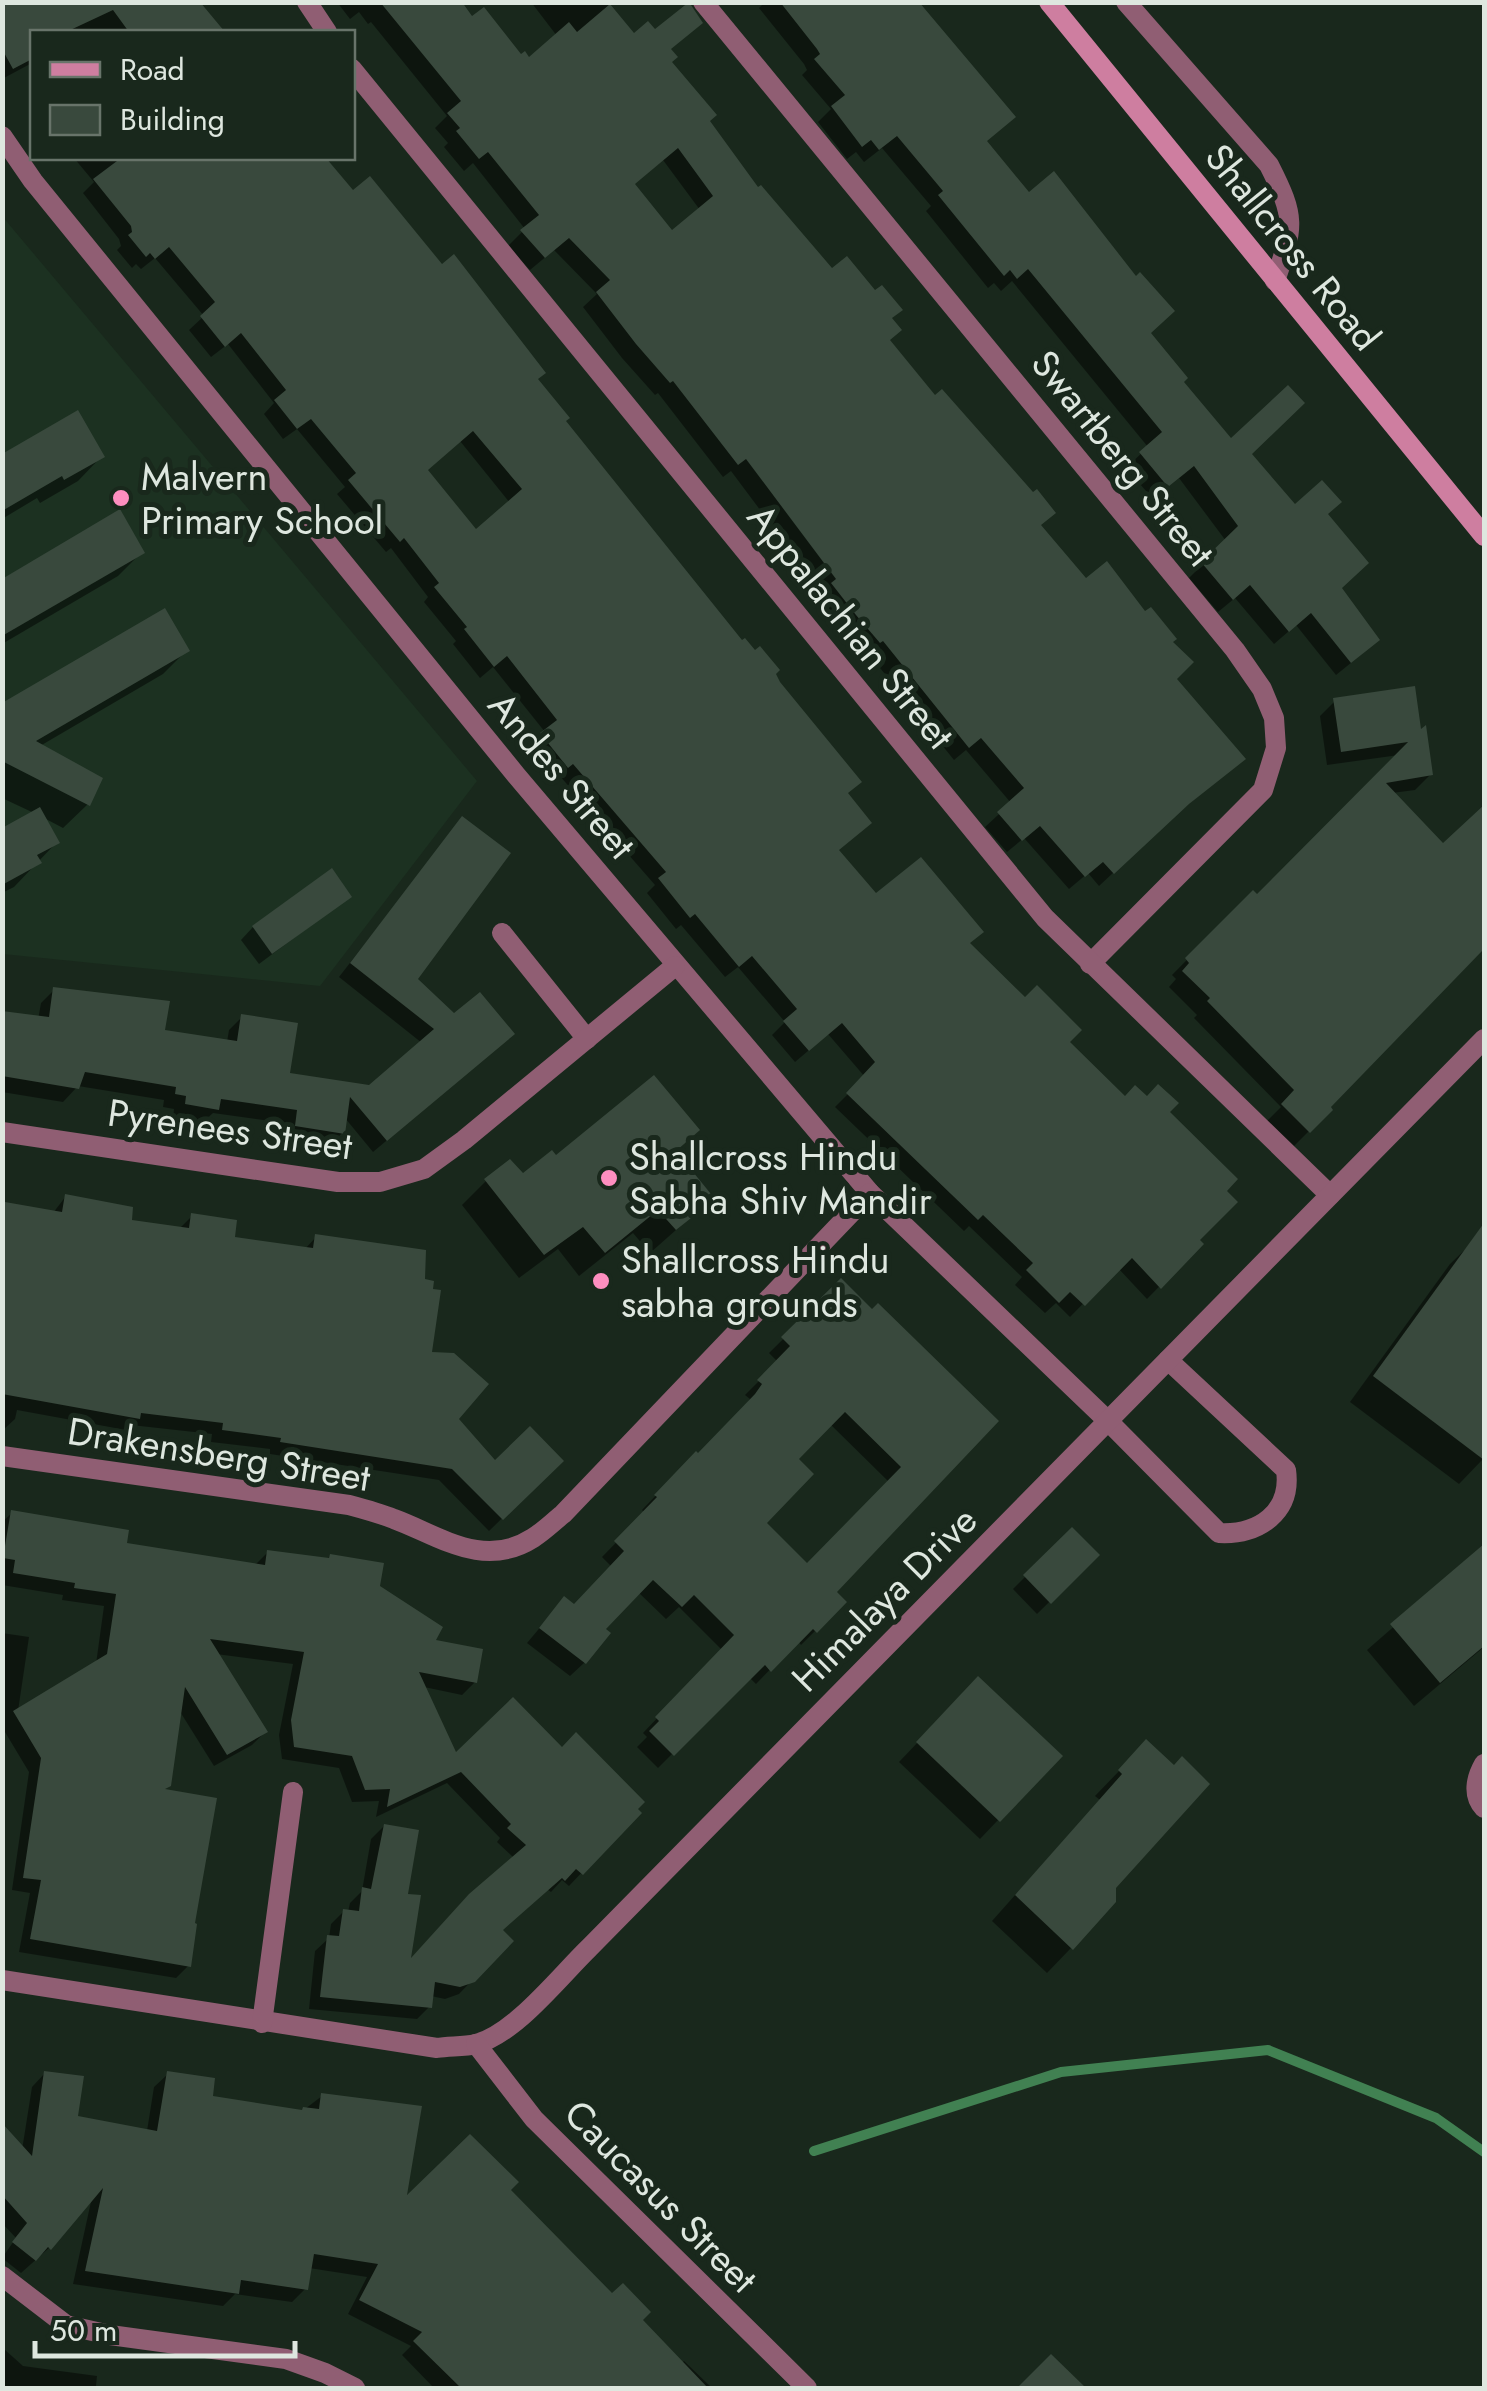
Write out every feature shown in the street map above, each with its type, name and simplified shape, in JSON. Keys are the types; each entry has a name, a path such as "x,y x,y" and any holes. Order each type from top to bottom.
{"street":[{"path":"307,2 326,30"},
{"name":"Swartberg Street","path":"704,2 1235,650 1262,689 1274,718 1276,748 1262,790 1090,964"},
{"path":"1126,2 1269,164 1291,216 1290,235 1275,282"},
{"name":"Shallcross Road","path":"1055,5 1484,536"},
{"name":"Appalachian Street","path":"355,73 1045,918 1330,1195"},
{"name":"Andes Street","path":"2,136 33,181 675,966 870,1194 1219,1532 1238,1534 1261,1526 1281,1504 1289,1488 1286,1470 1168,1360"},
{"path":"502,933 587,1038"},
{"name":"Pyrenees Street","path":"2,1132 338,1182 380,1182 424,1170 675,966"},
{"name":"Himalaya Drive","path":"2,1980 437,2048 476,2044 510,2026 1484,1038"},
{"name":"Drakensberg Street","path":"2,1456 349,1505 396,1519 434,1539 468,1550 531,1540 563,1514 870,1194"},
{"path":"1482,1806 1476,1777 1484,1764"},
{"path":"262,2023 293,1792"},
{"name":"Caucasus Street","path":"476,2044 534,2119 807,2388"},
{"path":"2,2276 66,2325 286,2360 325,2372 355,2388"}],"shaded area":[{"name":"Malvern Primary School","path":"2,216 477,781 320,986 3,954"}],"building":[{"path":"2,2 200,2 223,30 128,30 113,10 70,30 30,30 30,60 13,69 2,49"},
{"path":"380,2 462,2 472,16 484,7 521,54 525,51 529,57 569,22 577,32 610,4 634,33 648,21 655,29 689,2 703,23 671,49 678,57 672,62 717,115 710,121 758,187 761,185 832,268 847,256 875,290 882,285 903,310 892,318 902,330 890,340 935,395 942,389 1033,492 1037,489 1056,513 1041,525 1086,578 1107,561 1145,611 1151,607 1177,639 1173,642 1194,662 1177,679 1246,759 1189,804 1114,874 1103,862 1085,877 1040,826 1022,841 997,812 1024,788 981,738 969,748 883,641 880,643 856,615 831,583 836,579 746,459 738,465 673,381 670,383 636,344 596,292 610,280 569,238 545,258 520,230 539,215 488,152 479,159 456,131 460,128 447,113 461,101","holes":["678,148 713,196 672,230 635,184"]},
{"path":"780,2 919,2 1016,117 987,141 1029,192 1054,171 1136,276 1140,272 1175,311 1151,333 1188,378 1184,382 1231,438 1288,385 1305,403 1252,454 1295,504 1322,480 1342,502 1328,514 1369,563 1342,588 1380,640 1351,663 1311,613 1289,632 1250,585 1233,600 1201,562 1238,526 1194,466 1168,487 1139,452 1162,432 1028,269 1017,279 1010,270 1004,276 938,195 943,191 897,136 879,150 871,140 862,147 831,106 845,95 814,59 820,54"},
{"path":"118,160 328,160 353,190 370,176 442,264 454,254 546,373 538,379 570,418 566,421 742,640 745,638 755,650 760,646 780,670 776,674 780,682 862,782 848,793 872,823 839,850 876,893 921,857 984,932 970,943 1025,997 1037,985 1082,1030 1070,1042 1125,1096 1135,1085 1147,1096 1158,1084 1179,1103 1170,1112 1238,1179 1227,1191 1238,1202 1200,1240 1204,1244 1161,1289 1132,1258 1085,1306 1070,1292 1059,1303 1026,1270 1033,1263 983,1215 978,1220 846,1093 875,1062 842,1023 809,1051 783,1021 797,1009 752,956 739,967 695,914 690,918 658,878 666,872 573,764 568,768 540,733 557,720 507,656 494,667 434,587 439,583 404,538 400,542 348,480 356,473 311,419 297,429 274,400 286,390 241,333 225,347 200,316 215,302 169,247 155,259 150,253 146,257 128,235 131,226 93,179","holes":["473,431 522,489 476,529 428,470"]},
{"path":"78,410 105,457 64,480 62,476 2,511 2,454"},
{"path":"120,509 145,553 2,636 2,579"},
{"path":"165,608 190,651 36,741 103,778 90,806 2,761 2,703"},
{"path":"1415,686 1421,729 1426,725 1433,775 1386,783 1443,843 1484,805 1484,949 1310,1133 1281,1104 1294,1090 1182,971 1189,963 1185,958 1253,890 1257,894 1408,742 1341,752 1333,698"},
{"path":"40,807 60,843 37,855 42,863 2,885 2,828"},
{"path":"462,816 511,853 418,979 454,1013 480,992 515,1034 387,1141 350,1097 345,1134 295,1126 297,1110 221,1099 219,1110 185,1104 186,1096 175,1094 176,1087 85,1072 79,1089 2,1076 2,1011 49,1017 53,987 170,1001 165,1030 237,1041 241,1014 298,1023 290,1073 369,1085 434,1029 350,963"},
{"path":"332,868 352,897 272,954 252,926"},
{"path":"654,1075 700,1130 676,1151 715,1199 676,1230 658,1210 605,1253 583,1227 544,1255 484,1179 510,1159 523,1173 552,1150 556,1155"},
{"path":"65,1194 133,1207 132,1220 189,1228 191,1213 237,1220 235,1237 313,1248 315,1234 426,1250 425,1279 434,1281 433,1289 441,1290 432,1352 454,1353 489,1384 459,1419 495,1460 530,1426 564,1461 503,1520 452,1469 280,1442 281,1438 222,1430 223,1423 141,1413 140,1419 2,1394 5,1202 62,1212"},
{"path":"1484,1223 1484,1460 1373,1376"},
{"path":"841,1278 872,1309 878,1303 999,1421 837,1592 847,1602 817,1633 813,1629 771,1672 765,1665 674,1756 649,1731 659,1721 655,1717 734,1635 694,1595 682,1607 653,1580 606,1629 611,1633 586,1664 539,1628 564,1596 574,1604 624,1551 614,1541 696,1451 755,1394 762,1384 757,1380 790,1346 781,1337","holes":["845,1412 901,1467 807,1563 767,1523 814,1474 799,1459"]},
{"path":"11,1510 129,1530 127,1543 265,1565 267,1550 384,1563 380,1586 443,1627 436,1640 483,1649 477,1683 419,1672 456,1752 513,1697 562,1747 576,1732 645,1802 638,1809 642,1813 583,1875 576,1869 565,1881 562,1878 503,1930 514,1941 475,1982 460,1987 435,1982 432,2008 320,1997 327,1935 339,1936 343,1909 359,1911 362,1887 371,1889 384,1824 419,1830 408,1894 421,1895 411,1958 469,1894 526,1845 461,1772 387,1807 390,1789 365,1790 352,1756 294,1747 291,1720 304,1652 210,1639 268,1732 227,1755 185,1687 171,1786 165,1789 217,1798 191,1967 30,1939 41,1880 23,1878 41,1758 13,1711 107,1654 116,1594 13,1573 15,1560 3,1558"},
{"path":"1072,1527 1100,1555 1051,1604 1023,1575"},
{"path":"1484,1544 1484,1646 1440,1683 1390,1624"},
{"path":"978,1676 1063,1756 1000,1822 916,1742"},
{"path":"1146,1739 1174,1765 1182,1756 1210,1784 1116,1888 1116,1902 1073,1950 1015,1895 1122,1774 1118,1770"},
{"path":"44,2071 84,2076 78,2116 157,2131 167,2071 215,2078 213,2096 302,2110 319,2109 321,2093 422,2106 407,2195 470,2134 519,2182 511,2190 612,2293 623,2283 651,2312 643,2320 708,2388 461,2388 413,2341 422,2332 359,2300 378,2264 314,2254 308,2290 241,2280 239,2294 85,2271 103,2188 51,2250 48,2247 36,2261 12,2242 27,2223 2,2195 2,2123 32,2156"},
{"path":"1051,2354 1086,2388 1017,2388"}],"waterway":[{"path":"814,2151 1061,2072 1268,2050 1436,2118 1484,2152"}],"place":[{"name":"Malvern Primary School","path":"121,498"},
{"name":"Shallcross Hindu Sabha Shiv Mandir","path":"609,1178"},
{"name":"Shallcross Hindu sabha grounds","path":"601,1281"}]}
